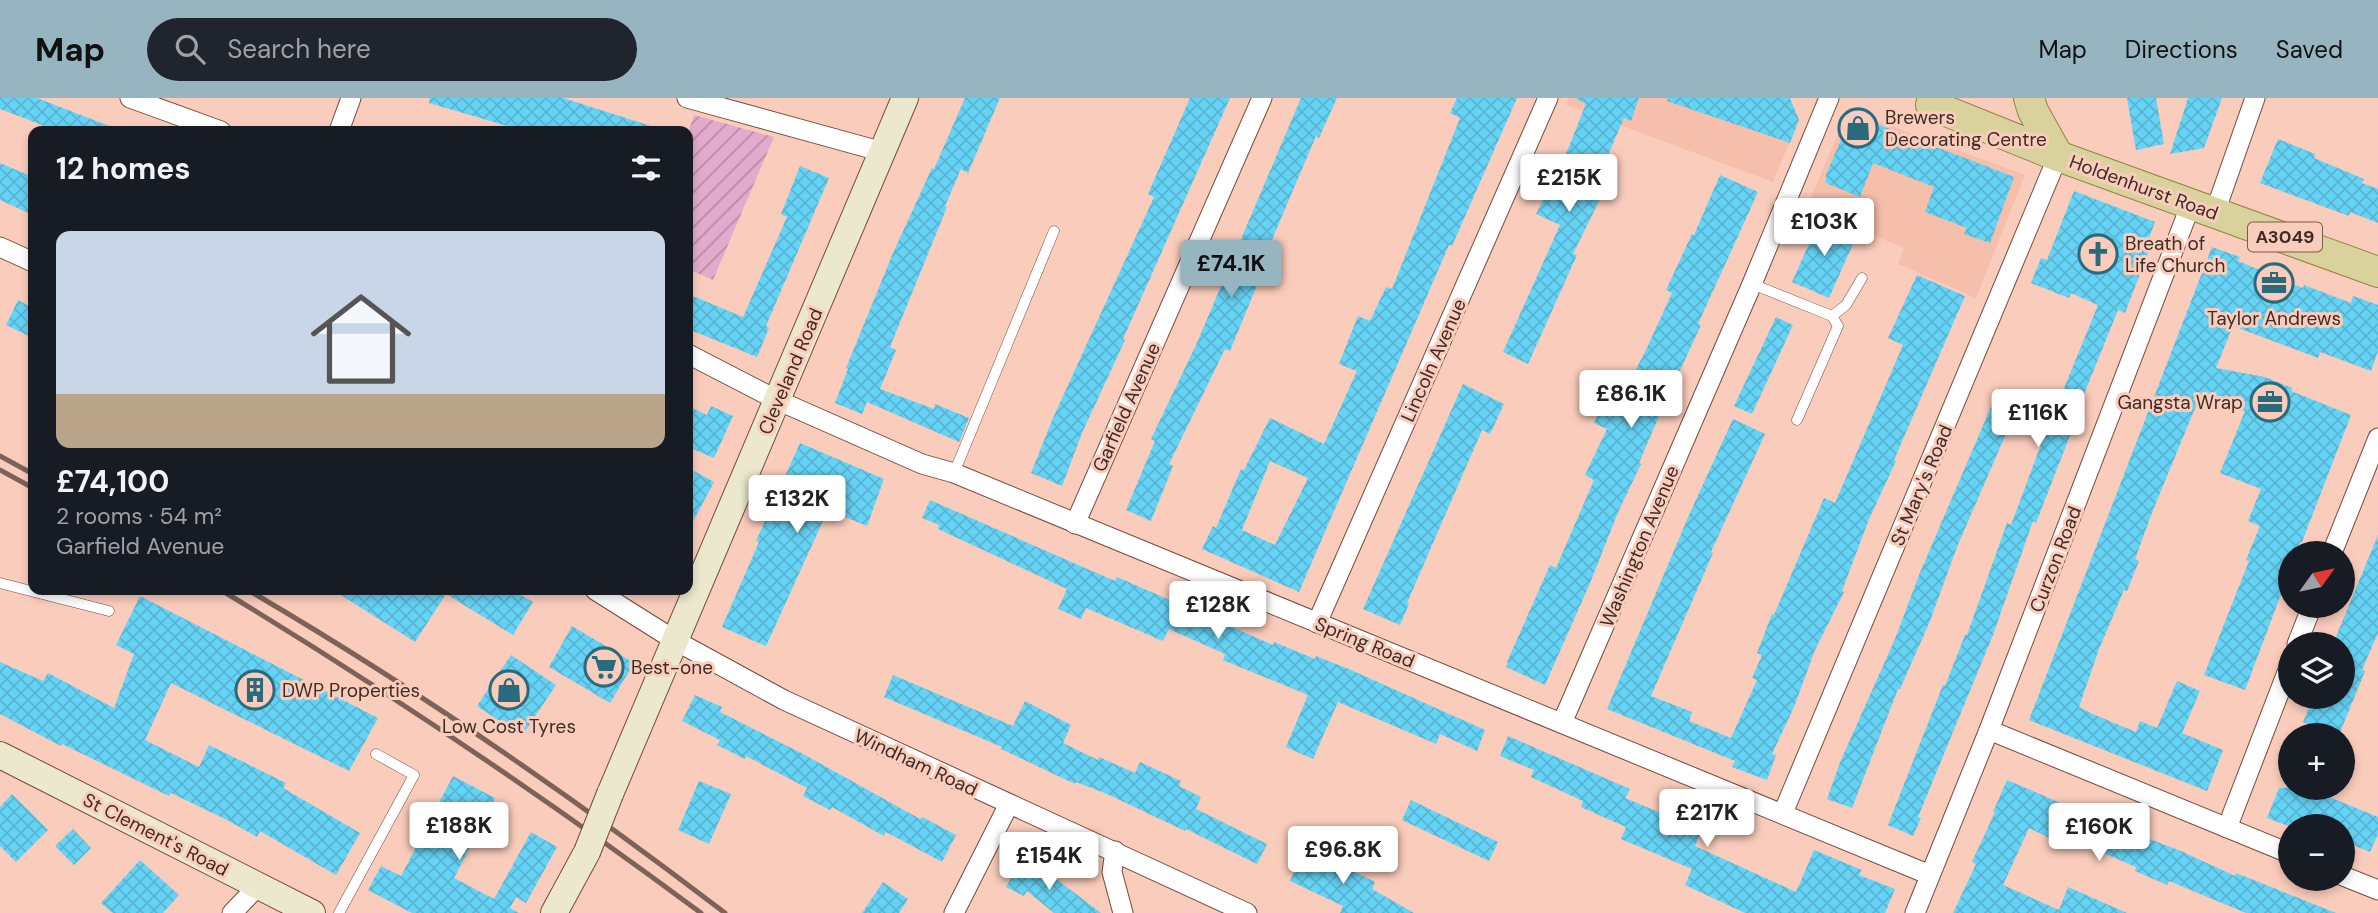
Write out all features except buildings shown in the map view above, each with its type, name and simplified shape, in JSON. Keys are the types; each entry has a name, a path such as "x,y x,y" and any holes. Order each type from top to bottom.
{"main road":[{"path":"2029,98 2033,111 2059,156"},
{"name":"Holdenhurst Road","path":"1939,103 2059,156 2378,272"}],"street":[{"path":"130,98 207,126"},
{"path":"341,126 351,98"},
{"path":"687,98 883,152"},
{"name":"Cleveland Road","path":"554,913 587,852 905,98"},
{"name":"Garfield Avenue","path":"1075,524 1262,98"},
{"name":"Lincoln Avenue","path":"1317,623 1548,98"},
{"name":"Washington Avenue","path":"1562,723 1752,284 1829,98"},
{"name":"Curzon Road","path":"1914,913 2203,208 2255,98"},
{"name":"St Mary's Road","path":"1783,813 2059,156"},
{"path":"0,247 28,260"},
{"name":"Spring Road","path":"693,357 777,400 922,464 954,474 1930,874"},
{"path":"2337,541 2378,438"},
{"name":"Windham Road","path":"603,595 676,640 784,700 1247,913"},
{"path":"2227,828 2278,696"},
{"path":"1989,730 2278,849"},
{"name":"St Clement's Road","path":"0,755 312,913"},
{"path":"954,913 1009,804"},
{"path":"1115,851 1112,872 1123,913"},
{"path":"2355,881 2378,890"},
{"path":"232,913 258,886"}],"lane":[{"path":"954,474 1054,231"},
{"path":"1832,316 1846,304 1862,278"},
{"path":"1752,284 1832,316 1838,326 1797,419"},
{"path":"0,583 28,590"},
{"path":"47,595 109,611"},
{"path":"339,913 414,775 376,754"}],"shaded area":[{"path":"1569,98 1790,98 1799,120 1773,182 1566,105"},
{"path":"1848,110 2025,175 1976,298 1898,264 1904,248 1807,207"},
{"path":"694,115 774,137 713,280 693,271 693,126 690,126"}],"railway":[{"path":"0,456 28,471"},
{"path":"0,470 28,485"},
{"path":"229,595 344,666 465,746 701,913"},
{"path":"256,595 371,665 491,744 725,913"}],"place":[{"name":"Brewers Decorating Centre","path":"1858,128"},
{"name":"Breath of Life Church","path":"2098,254"},
{"name":"Taylor Andrews","path":"2274,283"},
{"name":"Gangsta Wrap","path":"2270,402"},
{"name":"Best-one","path":"604,667"},
{"name":"DWP Properties","path":"255,690"},
{"name":"Low Cost Tyres","path":"509,690"}]}
